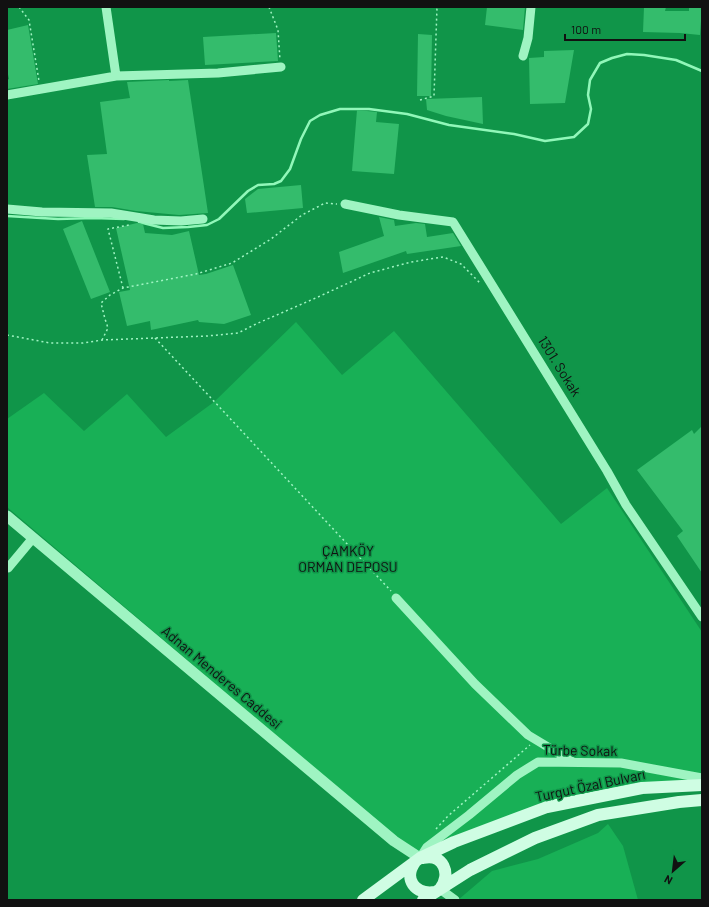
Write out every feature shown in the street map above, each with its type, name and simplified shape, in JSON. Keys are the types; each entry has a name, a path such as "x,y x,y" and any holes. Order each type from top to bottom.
{"main road":[{"name":"Turgut Özal Bulvarı","path":"363,900 418,860 454,842 547,807 642,788 702,785"},
{"path":"423,900 470,870 535,838 598,815 679,802 702,800"},
{"path":"426,857 432,857 442,863 445,868 446,879 437,890 423,892 418,890 413,885 410,873 412,867 418,860 426,857"}],"street":[{"path":"106,7 116,76"},
{"path":"523,56 528,38 531,7"},
{"path":"7,95 116,76 218,73 280,67"},
{"name":"1301. Sokak","path":"345,204 399,215 453,222 608,470 626,505 702,617"},
{"path":"7,209 42,212 111,213 154,220 181,221 203,219"},
{"name":"Adnan Menderes Caddesi","path":"7,516 418,860"},
{"path":"7,568 33,538"},
{"path":"396,598 475,684 528,735 574,762"},
{"name":"Türbe Sokak","path":"418,860 427,847 469,815 517,774 538,762 621,763 702,778"},
{"path":"437,890 455,900"}],"path":[{"path":"19,7 28,20 40,89"},
{"path":"269,7 278,30 280,67"},
{"path":"420,100 434,96 438,7"},
{"path":"102,340 108,328 101,303 110,295 123,288 196,274 232,263 271,239 302,215 325,203 345,204"},
{"path":"123,288 108,229 133,224 133,217"},
{"path":"7,335 50,343 83,343 102,340 207,336 238,333 370,273 411,262 442,256 461,264 482,286"},
{"path":"155,338 396,598"},
{"path":"433,832 448,816 536,740"}],"green space":[{"name":"ÇAMKÖY ORMAN DEPOSU","path":"296,322 342,375 394,331 561,524 607,488 702,632 702,787 576,795 420,858 7,507 7,419 44,393 84,431 127,394 166,437 214,402"},
{"path":"608,824 623,846 638,900 458,900 492,871 538,859 598,833"}],"building":[{"path":"487,7 525,7 523,30 485,25"},
{"path":"644,7 666,7 665,11 689,11 689,7 702,7 700,35 643,32"},
{"path":"28,25 38,84 7,89 7,80 9,79 7,70 7,30"},
{"path":"276,33 278,61 205,65 203,37"},
{"path":"418,34 432,35 431,96 417,96"},
{"path":"574,50 565,103 530,104 529,58 544,57 544,51"},
{"path":"188,80 208,213 179,215 112,207 95,207 87,155 107,154 100,102 130,98 127,82"},
{"path":"482,97 483,124 446,116 427,110 426,99"},
{"path":"357,110 377,112 376,122 399,124 394,174 352,171"},
{"path":"301,185 303,208 247,213 245,199 258,189"},
{"path":"379,217 394,220 395,226 416,223 425,224 427,237 453,233 461,246 407,254 406,251 343,273 339,252 384,236"},
{"path":"82,221 110,292 91,299 63,229"},
{"path":"137,223 143,224 145,233 172,235 189,231 199,275 233,265 251,315 224,324 199,322 198,320 151,330 150,321 127,326 119,292 130,290 116,228"},
{"path":"702,426 702,573 677,536 683,531 637,470 692,430 694,434"}],"waterway":[{"path":"139,222 163,228 207,225 219,219 248,191 258,185 274,184 281,181 290,169 301,139 310,121 320,115 340,109 369,109 407,114 449,125 514,134 545,141 574,137 588,124 591,109 588,95 590,80 600,63 627,54 644,55 676,60 702,71"},
{"path":"7,216 58,219 124,219"}]}
